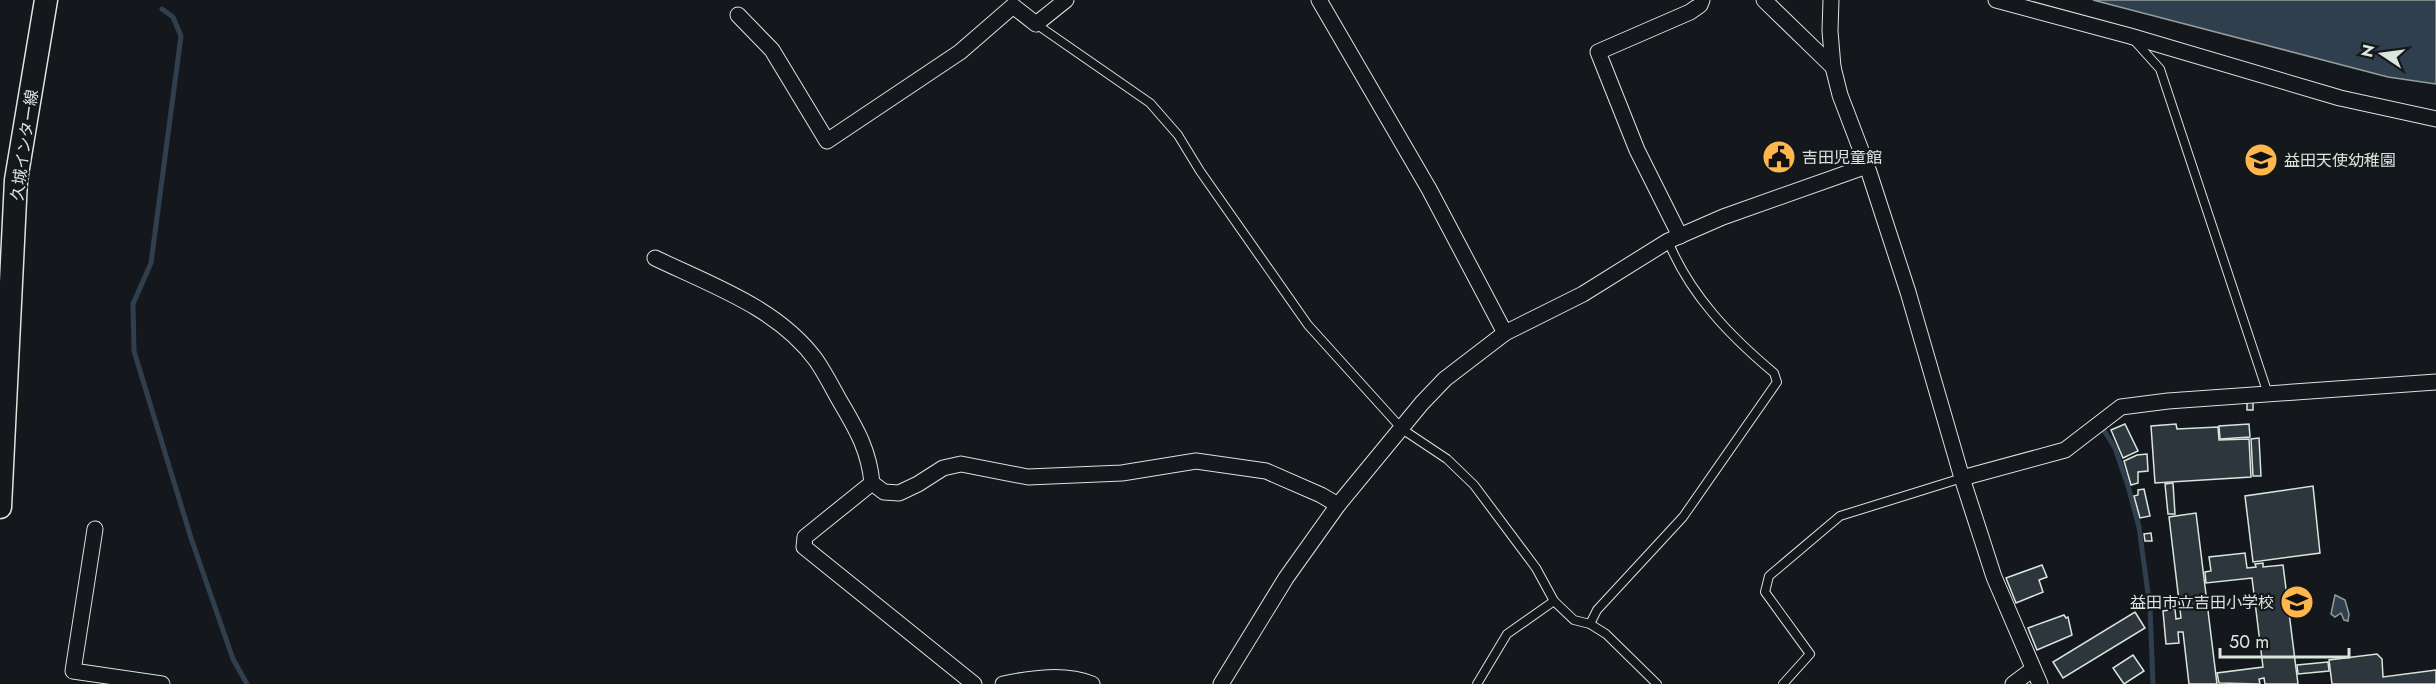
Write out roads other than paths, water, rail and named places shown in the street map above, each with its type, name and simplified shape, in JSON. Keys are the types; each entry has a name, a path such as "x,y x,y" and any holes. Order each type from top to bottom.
{"main road":[{"name":"久城インター線","path":"0,507 16,180 46,0"}],"street":[{"path":"738,15 772,50 827,141 960,52 1013,6 1036,24 1066,0"},
{"path":"1319,0 1429,189 1506,333"},
{"path":"1674,239 1598,52 1690,12 1700,5 1702,0"},
{"path":"1764,0 1833,67"},
{"path":"1831,0 1830,31 1833,67 1840,95 1867,166 1908,292 1962,478 1994,577 2040,684"},
{"path":"1996,0 2130,36 2340,99 2436,118"},
{"path":"1221,684 1286,578 1338,505 1445,379 1506,333 1583,294 1674,239 1733,213 1867,166"},
{"path":"655,258 751,304 783,327 815,359 853,423 870,461 872,483 884,492 899,493 943,468 961,464 1028,477 1122,474 1196,461 1266,471 1338,505"},
{"path":"1962,478 2065,450 2121,407 2168,401 2436,382"},
{"path":"872,483 805,537 804,547 974,684"},
{"path":"95,529 72,677 162,684"},
{"path":"2013,684 2033,669"},
{"path":"1003,684 1029,679 1068,678 1078,678 1092,684"}],"lane":[{"path":"1036,24 1150,103 1178,135 1200,171 1308,325 1402,429 1447,459 1474,485 1536,568 1554,601 1574,620 1590,624 1606,634 1657,684"},
{"path":"2130,36 2160,69 2268,394"},
{"path":"1590,624 1597,610 1683,517 1777,382 1774,373 1730,333 1694,290 1679,268 1674,239"},
{"path":"1783,684 1810,654 1766,592 1769,576 1840,516 1962,478"},
{"path":"1477,684 1507,634 1554,601"}],"water":[{"path":"2093,0 2436,0 2436,84 2388,77"},
{"path":"2335,595 2345,600 2349,614 2348,621 2344,620 2341,613 2335,617 2331,614"}],"waterway":[{"path":"162,9 173,17 181,36 151,263 133,304 134,351 191,538 233,659 247,684"},
{"path":"2103,429 2115,448 2139,527 2150,608 2153,684"}],"place":[{"name":"吉田児童館","path":"1779,157"},
{"name":"益田天使幼稚園","path":"2261,160"},
{"name":"益田市立吉田小学校","path":"2297,602"}]}
